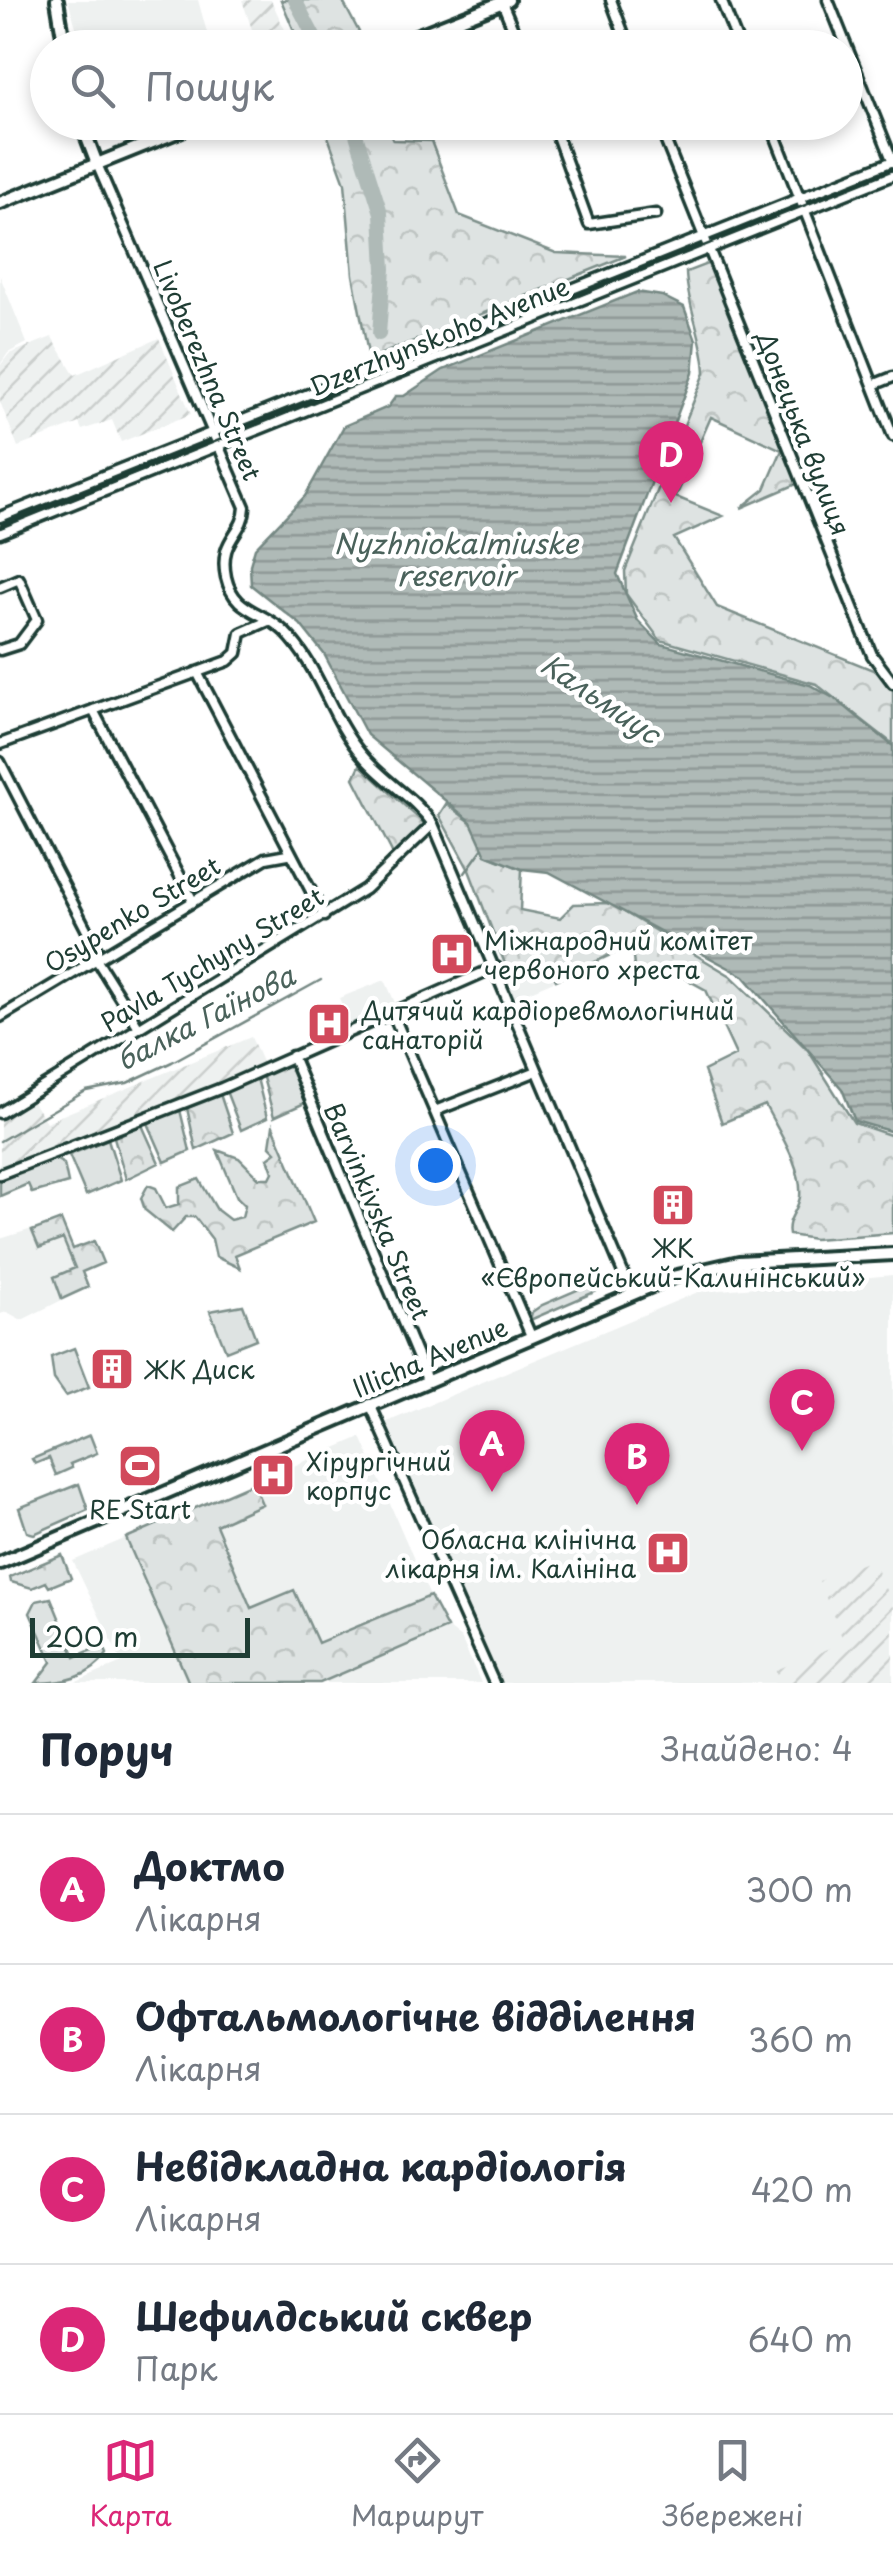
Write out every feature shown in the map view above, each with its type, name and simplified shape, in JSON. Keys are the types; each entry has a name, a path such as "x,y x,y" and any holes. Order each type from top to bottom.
{"main road":[{"path":"57,0 62,30"},
{"path":"431,30 504,1"},
{"name":"Livoberezhna Street","path":"88,140 97,164"},
{"path":"0,202 157,140"},
{"name":"Illicha Avenue","path":"0,1563 632,1294 716,1265 893,1254"}],"street":[{"path":"611,0 623,30"},
{"path":"721,0 733,30"},
{"path":"828,0 840,30"},
{"path":"504,1 514,30"},
{"path":"863,87 893,161"},
{"path":"559,140 589,224 656,214"},
{"name":"Донецька вулиця","path":"665,140 872,654 893,683"},
{"path":"777,140 893,436"},
{"name":"Dzerzhynskoho Avenue","path":"2,515 893,161"},
{"name":"Livoberezhna Street","path":"97,164 221,444 246,512 226,545 226,578 237,603 269,621 307,659 360,754 410,796 433,824 632,1294"},
{"name":"Dzerzhynskoho Avenue","path":"0,533 893,175"},
{"path":"873,385 893,377"},
{"path":"2,515 11,528"},
{"path":"0,587 19,580 37,620 19,644 0,650"},
{"path":"0,744 235,656 241,633 269,621"},
{"path":"197,672 288,854 324,916"},
{"path":"92,710 193,902"},
{"path":"0,762 97,950 96,959 138,1026"},
{"name":"Pavla Tychyny Street","path":"0,1113 366,888 433,824"},
{"name":"Osypenko Street","path":"1,1015 266,858 288,854"},
{"path":"0,1174 292,1056 496,966"},
{"path":"392,1012 531,1336"},
{"name":"Barvinkivska Street","path":"292,1056 427,1380"},
{"path":"435,1111 537,1070"},
{"path":"370,1404 494,1683"}],"shaded area":[{"path":"68,0 198,0 206,30 77,30"},
{"path":"242,0 271,0 285,30 252,30"},
{"path":"0,276 27,343 8,353 0,365"},
{"path":"52,337 75,375 159,338 191,414 121,442 112,420 82,430 79,423 18,447 0,402 0,366 9,354"},
{"path":"551,925 575,972 514,998 496,947"},
{"path":"385,980 396,1005 350,1025 339,998"},
{"path":"251,1037 263,1064 0,1168 0,1116 29,1096 46,1122"},
{"path":"61,1220 88,1287 22,1320 7,1312 0,1314 0,1239"},
{"name":"Обласна клінічна лікарня ім. Калініна","path":"893,1275 893,1683 501,1683 387,1422 698,1292"},
{"path":"361,1437 442,1624 461,1638 481,1683 74,1683 122,1663 73,1561"},
{"path":"873,1559 893,1607 893,1683 782,1683 776,1670 844,1642 819,1581"}],"green space":[{"path":"281,0 342,0 358,30 294,30"},
{"path":"329,140 431,141 459,215 556,253 626,256 369,359 353,275 345,183"},
{"path":"712,262 799,483 741,508 765,489 782,450 711,417 676,497 723,516 674,538 717,607 893,678 893,744 816,684 660,640 626,594 625,571 705,373 686,272"},
{"path":"360,765 427,826 395,858 354,778"},
{"path":"446,804 471,822 489,856 522,869 520,910 560,918 574,904 609,903 731,976 808,1050 854,1123 893,1136 893,1233 814,1239 789,1235 800,1197 794,1162 765,1105 722,1123 704,1071 736,1055 706,990 675,973 635,978 632,945 556,980 549,966 512,982 469,870 439,815"},
{"path":"290,1063 307,1102 274,1117 262,1074"},
{"path":"257,1078 267,1118 241,1130 226,1091"},
{"path":"220,1094 233,1133 196,1150 187,1108"},
{"path":"180,1110 190,1151 165,1162 148,1123"},
{"path":"142,1125 159,1163 126,1179 114,1137"},
{"path":"273,1126 314,1222 235,1255 240,1268 216,1257 212,1239 195,1217 186,1217 172,1232 145,1210 141,1198 148,1185 156,1188 166,1208 179,1204 179,1187 199,1179 217,1210 230,1220 242,1217 245,1205 237,1197 217,1150 239,1158 259,1178 270,1178 273,1172 268,1158 276,1152 270,1146"},
{"path":"108,1139 121,1180 86,1195 69,1155"},
{"path":"55,1159 64,1164 68,1183 32,1193 28,1184 0,1196 0,1179"},
{"path":"61,1220 73,1249 94,1241 103,1263 82,1272 88,1287 62,1299 54,1277 75,1268 63,1239 39,1248 32,1231"},
{"path":"607,1277 620,1281 530,1320 532,1312 542,1305"},
{"path":"243,1305 256,1339 226,1351 210,1311"},
{"path":"74,1348 89,1387 66,1396 54,1379 51,1357"},
{"path":"90,1435 97,1453 70,1464 72,1468 56,1475 49,1458 35,1464 32,1459"},
{"path":"253,1483 262,1504 216,1525 251,1608 294,1590 318,1643 430,1596 447,1628 320,1683 189,1683 126,1538"},
{"path":"79,1484 88,1510 34,1534 27,1532 19,1508"},
{"path":"62,1555 71,1578 49,1587 46,1582 32,1588 11,1582 10,1577"},
{"path":"51,1598 75,1657 103,1645 107,1654 93,1669 76,1678 36,1683 52,1662 30,1613 36,1601"}],"water":[{"name":"Nyzhniokalmiuske reservoir","path":"637,292 662,296 684,307 696,340 693,373 617,574 638,621 661,644 810,685 837,700 893,746 893,1132 855,1121 842,1089 744,976 549,872 522,869 486,855 471,822 367,735 324,654 300,624 251,585 250,565 255,548 305,496 344,426 388,407 396,396 404,396 443,370"}],"waterway":[{"path":"295,0 311,30"},
{"path":"358,140 381,213 384,269 379,334"},
{"path":"465,873 483,848"},
{"name":"балка Гаїнова","path":"0,1141 86,1091 127,1083 172,1062 321,980"}],"tram line":[{"path":"0,528 893,170"}],"place":[{"name":"Шефилдський сквер","path":"671,503"},
{"name":"Міжнародний комітет червоного хреста","path":"452,954"},
{"name":"Дитячий кардіоревмологічний санаторій","path":"329,1024"},
{"name":"ЖК «Європейський-Калинінський»","path":"673,1205"},
{"name":"ЖК Диск","path":"112,1369"},
{"name":"Невідкладна кардіологія","path":"802,1451"},
{"name":"RE Start","path":"140,1466"},
{"name":"Хірургічний корпус","path":"273,1475"},
{"name":"Доктмо","path":"492,1492"},
{"name":"Офтальмологічне відділення","path":"637,1505"},
{"name":"Обласна клінічна лікарня ім. Калініна","path":"668,1553"}],"water label":[{"name":"Кальмиус","path":"601,698"}]}
